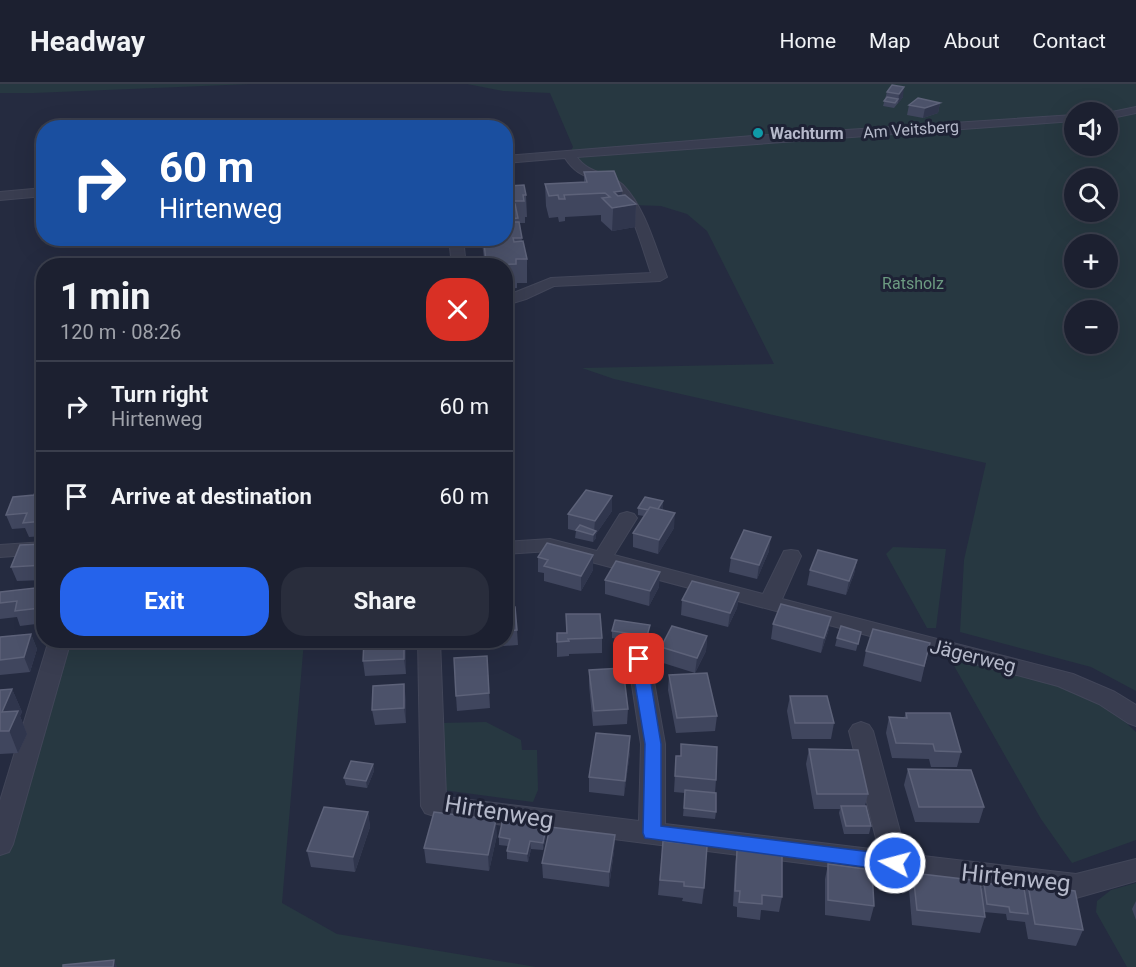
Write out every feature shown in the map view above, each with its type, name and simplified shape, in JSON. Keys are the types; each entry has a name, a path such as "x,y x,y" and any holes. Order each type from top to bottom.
{"street":[{"path":"1118,114 1136,110"},
{"name":"Am Veitsberg","path":"513,158 753,139 1064,119"},
{"path":"513,299 551,282 660,277 632,205 617,186 578,168 569,154"},
{"path":"0,196 36,193"},
{"path":"602,558 627,518"},
{"name":"Jägerweg","path":"513,548 550,545 1065,680 1107,698 1136,717"},
{"path":"0,550 36,548"},
{"path":"769,603 791,556"},
{"path":"0,844 58,648"},
{"name":"Hirtenweg","path":"429,648 434,806 1076,886 1136,870"},
{"path":"639,659 653,744 652,833"},
{"path":"861,731 895,863"}],"green space":[{"path":"0,84 251,84 0,93"},
{"name":"Ratsholz","path":"467,84 1136,84 1136,691 1091,667 960,632 964,560 986,463 614,379 582,368 774,364 707,231 687,214 661,206 632,205 578,168 569,154 573,147 550,93 503,91"},
{"path":"893,547 946,549 936,628 927,628 886,554"},
{"path":"61,648 303,648 282,903 337,934 536,967 0,967 0,844"},
{"path":"949,657 1068,689 1111,709 1136,732 1136,840 1072,863 1041,819"},
{"path":"486,722 521,740 522,750 537,750 538,790 533,802 443,790 440,723"},
{"path":"1136,883 1136,967 1127,967 1096,912 1097,901 1111,890"}],"building":[{"path":"892,85 904,87 899,94 887,92"},
{"path":"887,97 898,99 895,103 884,101"},
{"path":"918,98 940,103 925,108 909,105"},
{"path":"614,171 622,191 614,192 618,196 625,195 636,204 612,208 602,198 610,197 605,193 564,195 565,199 559,199 558,195 549,196 545,184 587,182 584,172"},
{"path":"524,185 526,195 523,195 524,201 514,201 513,186"},
{"path":"513,204 515,204 518,218 513,219"},
{"path":"513,222 519,222 522,238 513,238"},
{"path":"513,238 514,242 523,241 527,259 516,259 516,264 513,264 513,258 486,258 484,246 513,246"},
{"path":"36,490 36,522 23,523 27,513 6,515 13,497 34,495"},
{"path":"586,490 612,496 595,521 568,514"},
{"path":"645,497 663,501 658,509 638,508"},
{"path":"650,507 675,513 659,540 633,533"},
{"path":"580,525 596,531 593,535 576,530"},
{"path":"744,530 771,537 759,565 731,558"},
{"path":"547,543 593,555 581,576 544,566 548,560 538,557"},
{"path":"36,544 36,565 11,567 20,545"},
{"path":"818,550 857,560 849,581 810,570"},
{"path":"616,561 660,572 650,591 605,580"},
{"path":"692,581 739,593 730,613 682,600"},
{"path":"36,588 36,608 15,611 17,601 0,603 0,592"},
{"path":"781,604 831,617 824,638 773,624"},
{"path":"513,607 515,607 517,630 513,630"},
{"path":"566,614 600,614 602,638 568,639 569,641 557,642 557,633 567,633"},
{"path":"615,620 650,625 647,636 612,631"},
{"path":"672,626 707,636 697,658 661,647"},
{"path":"841,626 861,632 858,644 837,638"},
{"path":"873,629 930,643 924,666 866,651"},
{"path":"31,634 24,657 0,660 0,637"},
{"path":"364,648 404,648 404,659 363,661"},
{"path":"487,656 489,693 456,696 454,658"},
{"path":"623,668 628,709 594,711 589,670"},
{"path":"707,673 717,716 677,718 669,675"},
{"path":"404,684 404,708 372,710 373,686"},
{"path":"12,689 2,712 18,711 9,731 0,731 0,690"},
{"path":"790,696 827,696 834,723 795,723"},
{"path":"906,713 950,713 961,752 935,751 933,744 896,743 889,717 907,718"},
{"path":"596,733 630,736 625,781 589,777"},
{"path":"681,744 717,747 716,780 675,776 676,756 681,756"},
{"path":"809,749 858,750 868,794 817,794"},
{"path":"351,761 373,764 366,781 344,778"},
{"path":"908,769 971,770 984,807 919,807"},
{"path":"685,790 716,793 716,812 684,808"},
{"path":"841,806 866,806 871,826 846,826"},
{"path":"324,807 368,812 353,857 307,851"},
{"path":"434,812 496,820 488,855 424,848"},
{"path":"503,818 547,823 543,843 530,841 527,854 507,851 510,839 499,837"},
{"path":"550,827 615,835 609,872 542,863"},
{"path":"663,841 707,846 704,888 684,886 684,882 660,880"},
{"path":"737,850 782,855 782,897 762,895 762,904 739,902 740,891 735,891"},
{"path":"828,864 872,870 874,906 828,900"},
{"path":"913,873 980,881 985,917 917,910"},
{"path":"984,883 1024,888 1028,914 1010,912 1009,907 987,904"},
{"path":"1028,885 1075,891 1083,930 1035,924"},
{"path":"114,960 113,967 63,967 63,965"}],"place":[{"name":"Wachturm","path":"758,133"}],"route":[{"path":"639,659 653,744 652,833 895,863"}]}
